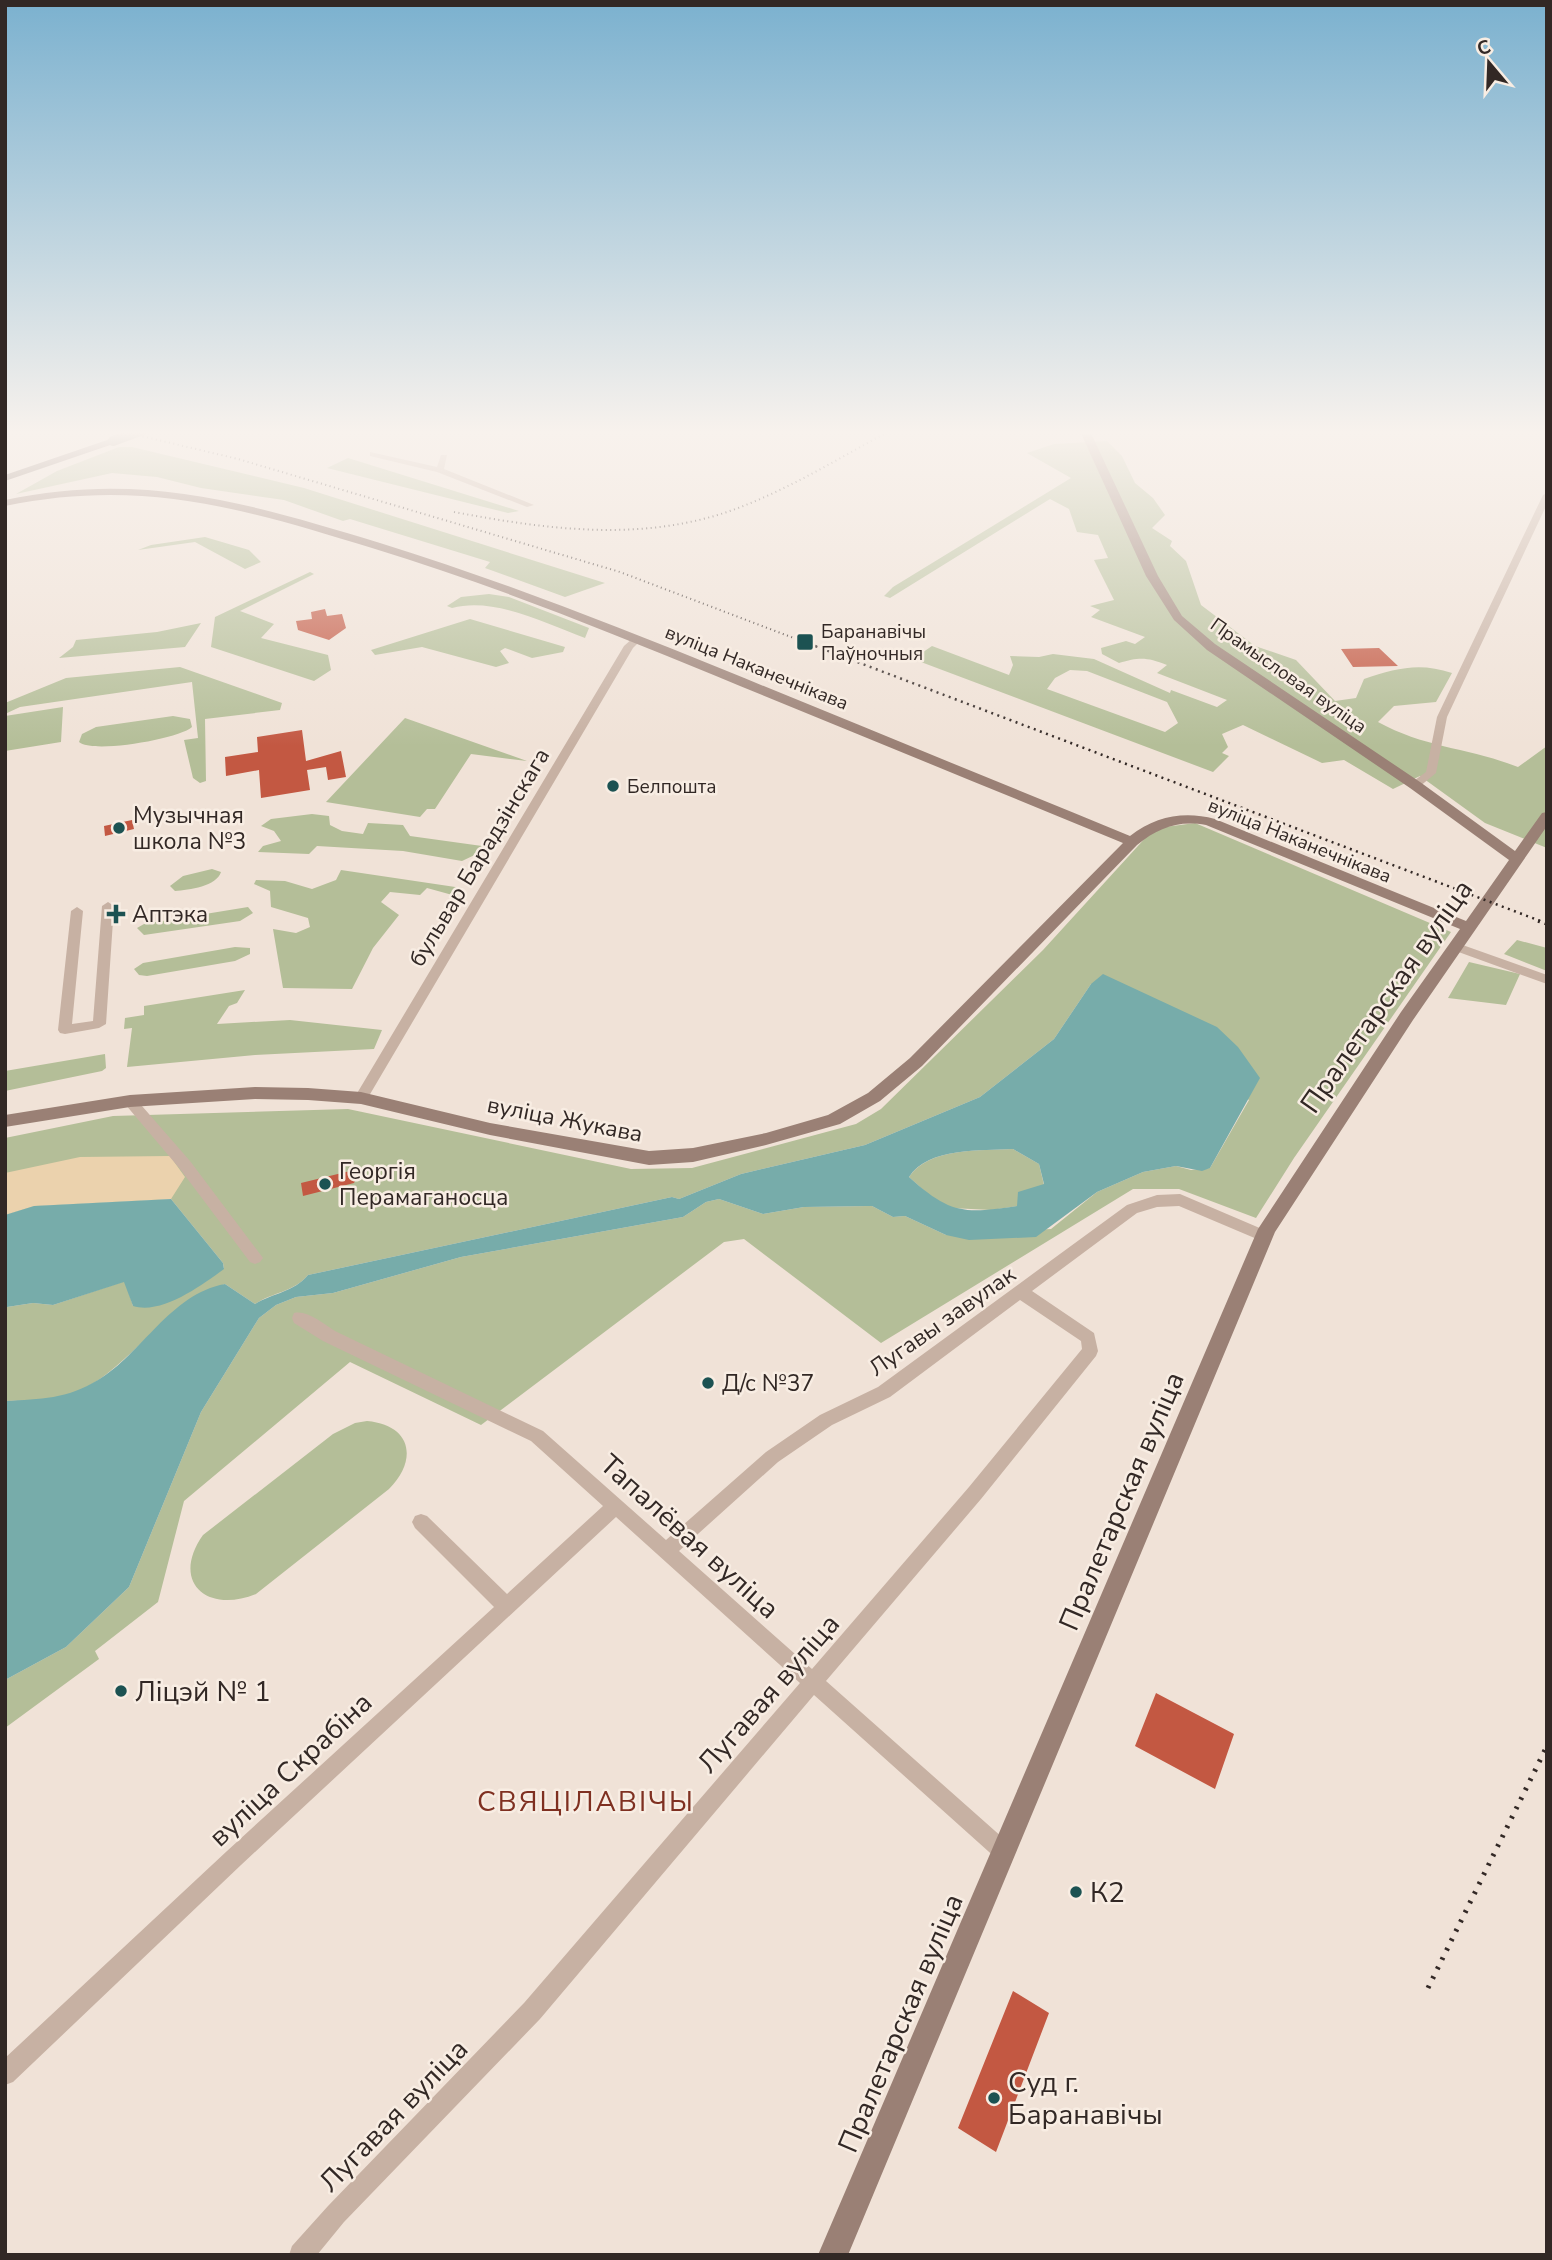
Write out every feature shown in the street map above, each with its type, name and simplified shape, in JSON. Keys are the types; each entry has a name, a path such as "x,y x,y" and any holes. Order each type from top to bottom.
{"main road":[{"name":"вуліца Наканечнікава","path":"335,534 483,579 1132,842 1160,822 1180,818 1203,820 1470,928"},
{"name":"Прамысловая вуліца","path":"1133,534 1152,576 1178,618 1211,648 1415,785 1517,859"},
{"name":"Пралетарская вуліца","path":"833,2255 1264,1236 1342,1111 1547,817"},
{"name":"вуліца Жукава","path":"5,1121 130,1101 255,1093 361,1098 490,1129 618,1155 649,1158 693,1155 834,1120 865,1104 916,1062 1132,842"}],"street":[{"path":"1415,785 1431,774 1442,717 1528,534"},
{"name":"бульвар Барадзінскага","path":"361,1098 474,903 629,646 636,640"},
{"path":"77,911 65,1030 99,1024 108,906"},
{"path":"1457,947 1547,980"},
{"path":"130,1101 185,1165 255,1258"},
{"name":"Лугавы завулак","path":"665,1552 772,1457 826,1420 884,1392 1022,1293 1132,1209 1157,1201 1180,1200 1264,1236"},
{"name":"Лугавая вуліца","path":"301,2255 336,2214 532,2011 975,1493 1090,1351 1088,1338 1022,1293"},
{"name":"Тапалёвая вуліца","path":"300,1318 329,1336 537,1436 1005,1853"},
{"name":"вуліца Скрабіна","path":"5,2074 615,1507"},
{"path":"421,1522 507,1607"}],"green space":[{"path":"400,534 451,534 605,583 565,597 485,568 490,562"},
{"path":"979,534 993,534 890,598 884,596 893,587"},
{"path":"1094,534 1162,534 1172,541 1170,546 1186,561 1201,605 1255,646 1296,660 1335,701 1356,698 1364,679 1397,669 1419,667 1452,673 1436,702 1394,706 1378,722 1430,743 1518,767 1547,746 1547,848 1485,823 1420,776 1393,789 1344,760 1322,763 1243,725 1222,734 1228,747 1222,753 1229,756 1213,772 913,659 932,646 1009,675 1013,665 1010,656 1039,657 1053,654 1094,659 1170,693 1171,690 1217,707 1227,700 1157,673 1167,665 1160,662 1143,659 1119,663 1102,654 1101,648 1126,641 1135,644 1145,637 1091,617 1100,610 1090,606 1114,600 1094,560 1108,558 1098,535","holes":["1070,670 1087,671 1167,702 1178,723 1165,732 1047,689 1055,678"]},
{"path":"205,537 249,550 261,562 245,569 195,542 138,550 151,545"},
{"path":"310,572 314,574 240,611 274,624 261,638 328,655 331,670 314,681 211,647 215,617"},
{"path":"489,594 509,597 589,628 585,638 502,609 447,606 461,597"},
{"path":"470,619 565,647 563,652 532,658 505,648 500,651 509,663 496,667 422,647 375,655 371,650"},
{"path":"201,623 185,647 59,658 73,647 76,640 157,632"},
{"path":"180,667 282,703 280,710 205,719 206,781 200,783 193,778 184,740 198,738 192,682 20,707 5,714 5,703 66,678"},
{"path":"63,707 61,742 5,751 5,716"},
{"path":"173,716 190,719 192,727 171,736 136,744 100,746 79,742 82,734 96,727"},
{"path":"405,718 527,761 471,754 435,809 427,809 420,817 326,802"},
{"path":"312,814 329,816 330,825 342,831 363,834 368,823 403,825 410,836 482,846 481,852 462,861 403,851 317,846 309,854 258,852 263,846 281,841 274,831 261,826 271,819"},
{"path":"1195,823 1451,932 1294,1158 1256,1218 1179,1189 1133,1189 881,1343 744,1239 724,1242 481,1425 350,1362 184,1501 158,1602 95,1651 99,1659 5,1728 5,1680 66,1647 129,1587 201,1412 259,1318 276,1305 296,1297 333,1293 461,1257 683,1217 706,1202 719,1199 763,1214 804,1207 872,1206 893,1217 905,1216 946,1235 1051,1229 1097,1192 1143,1172 1176,1166 1191,1170 1210,1168 1249,1100 1091,984 1054,1039 980,1097 865,1145 741,1174 679,1199 672,1197 308,1275 296,1285 255,1304 225,1284 180,1309 122,1362 81,1390 59,1398 5,1401 7,1307 33,1303 53,1305 125,1281 133,1306 198,1286 224,1268 223,1263 171,1199 35,1206 5,1215 5,1138 113,1116 348,1109 631,1169 692,1168 856,1124 881,1109 1043,950 1148,835 1165,827"},
{"path":"212,869 221,872 208,884 175,891 170,886 183,876"},
{"path":"341,870 462,888 456,896 427,888 420,895 390,892 381,902 399,915 373,948 352,989 283,988 273,929 296,933 310,927 308,918 271,907 270,891 254,884 256,880 285,881 312,889 336,880"},
{"path":"248,907 253,913 240,921 144,935 137,928 144,924"},
{"path":"1517,940 1547,948 1547,971 1504,954"},
{"path":"235,947 250,948 250,954 235,961 147,976 139,975 134,969 143,963"},
{"path":"1469,962 1520,974 1506,1005 1448,998"},
{"path":"245,990 237,1003 229,1006 217,1024 290,1020 382,1030 374,1049 255,1055 127,1067 132,1028 124,1029 125,1018 144,1015 144,1006"},
{"path":"105,1054 106,1068 102,1071 5,1091 5,1071"},
{"path":"1013,1149 1039,1164 1044,1185 1018,1206 991,1210 951,1208 938,1203 909,1177 918,1167 942,1155"},
{"path":"367,1421 394,1429 406,1446 404,1467 389,1489 256,1594 222,1600 209,1597 199,1590 192,1580 190,1567 203,1535 333,1434 355,1423"}],"sand":[{"path":"170,1156 185,1177 171,1199 35,1206 5,1215 5,1173 80,1157"}],"water":[{"path":"1103,974 1217,1027 1238,1047 1260,1078 1210,1168 1202,1171 1176,1166 1143,1172 1097,1192 1036,1237 969,1240 946,1235 905,1216 893,1217 872,1206 804,1207 763,1214 719,1199 706,1202 683,1217 461,1257 333,1293 296,1297 276,1305 259,1318 201,1412 129,1587 66,1647 5,1680 5,1401 53,1397 87,1386 114,1369 172,1312 188,1300 225,1284 255,1304 290,1289 308,1275 672,1197 679,1199 741,1174 865,1145 980,1097 1054,1039 1091,984","holes":["1013,1149 1039,1164 1044,1184 1018,1192 1017,1206 999,1209 970,1210 947,1205 909,1177 929,1160 957,1152"]},
{"path":"171,1199 223,1263 224,1269 205,1283 169,1302 144,1308 133,1306 124,1282 53,1305 33,1303 7,1307 5,1313 5,1215 34,1206"}],"building":[{"path":"325,609 327,616 342,614 346,628 329,640 298,630 296,621 312,619 311,612"},
{"path":"1379,648 1398,666 1353,667 1341,649"},
{"path":"302,730 306,761 341,751 346,777 328,780 326,767 307,770 310,790 261,798 259,770 226,776 225,757 258,752 257,737"},
{"name":"Музычная школа №3","path":"132,820 134,829 105,836 104,826"},
{"name":"Георгія Перамаганосца","path":"350,1171 358,1175 354,1183 303,1196 301,1183"},
{"path":"1156,1693 1234,1734 1215,1789 1135,1746"},
{"name":"Суд г. Баранавічы","path":"1013,1991 1049,2013 996,2152 958,2128"}],"railway":[{"path":"493,534 620,572 820,648"},
{"path":"815,646 1543,922"},
{"path":"1538,921 1547,924"},
{"path":"1428,1988 1547,1746"}],"place":[{"name":"Баранавічы Паўночныя","path":"805,642"},
{"name":"Белпошта","path":"613,786"},
{"name":"Музычная школа №3","path":"119,828"},
{"name":"Аптэка","path":"116,914"},
{"name":"Георгія Перамаганосца","path":"325,1184"},
{"name":"Д/с №37","path":"708,1383"},
{"name":"Ліцэй № 1","path":"121,1691"},
{"name":"К2","path":"1076,1892"},
{"name":"Суд г. Баранавічы","path":"994,2098"}],"district":[{"name":"СВЯЦІЛАВІЧЫ","path":"586,1801"}]}
